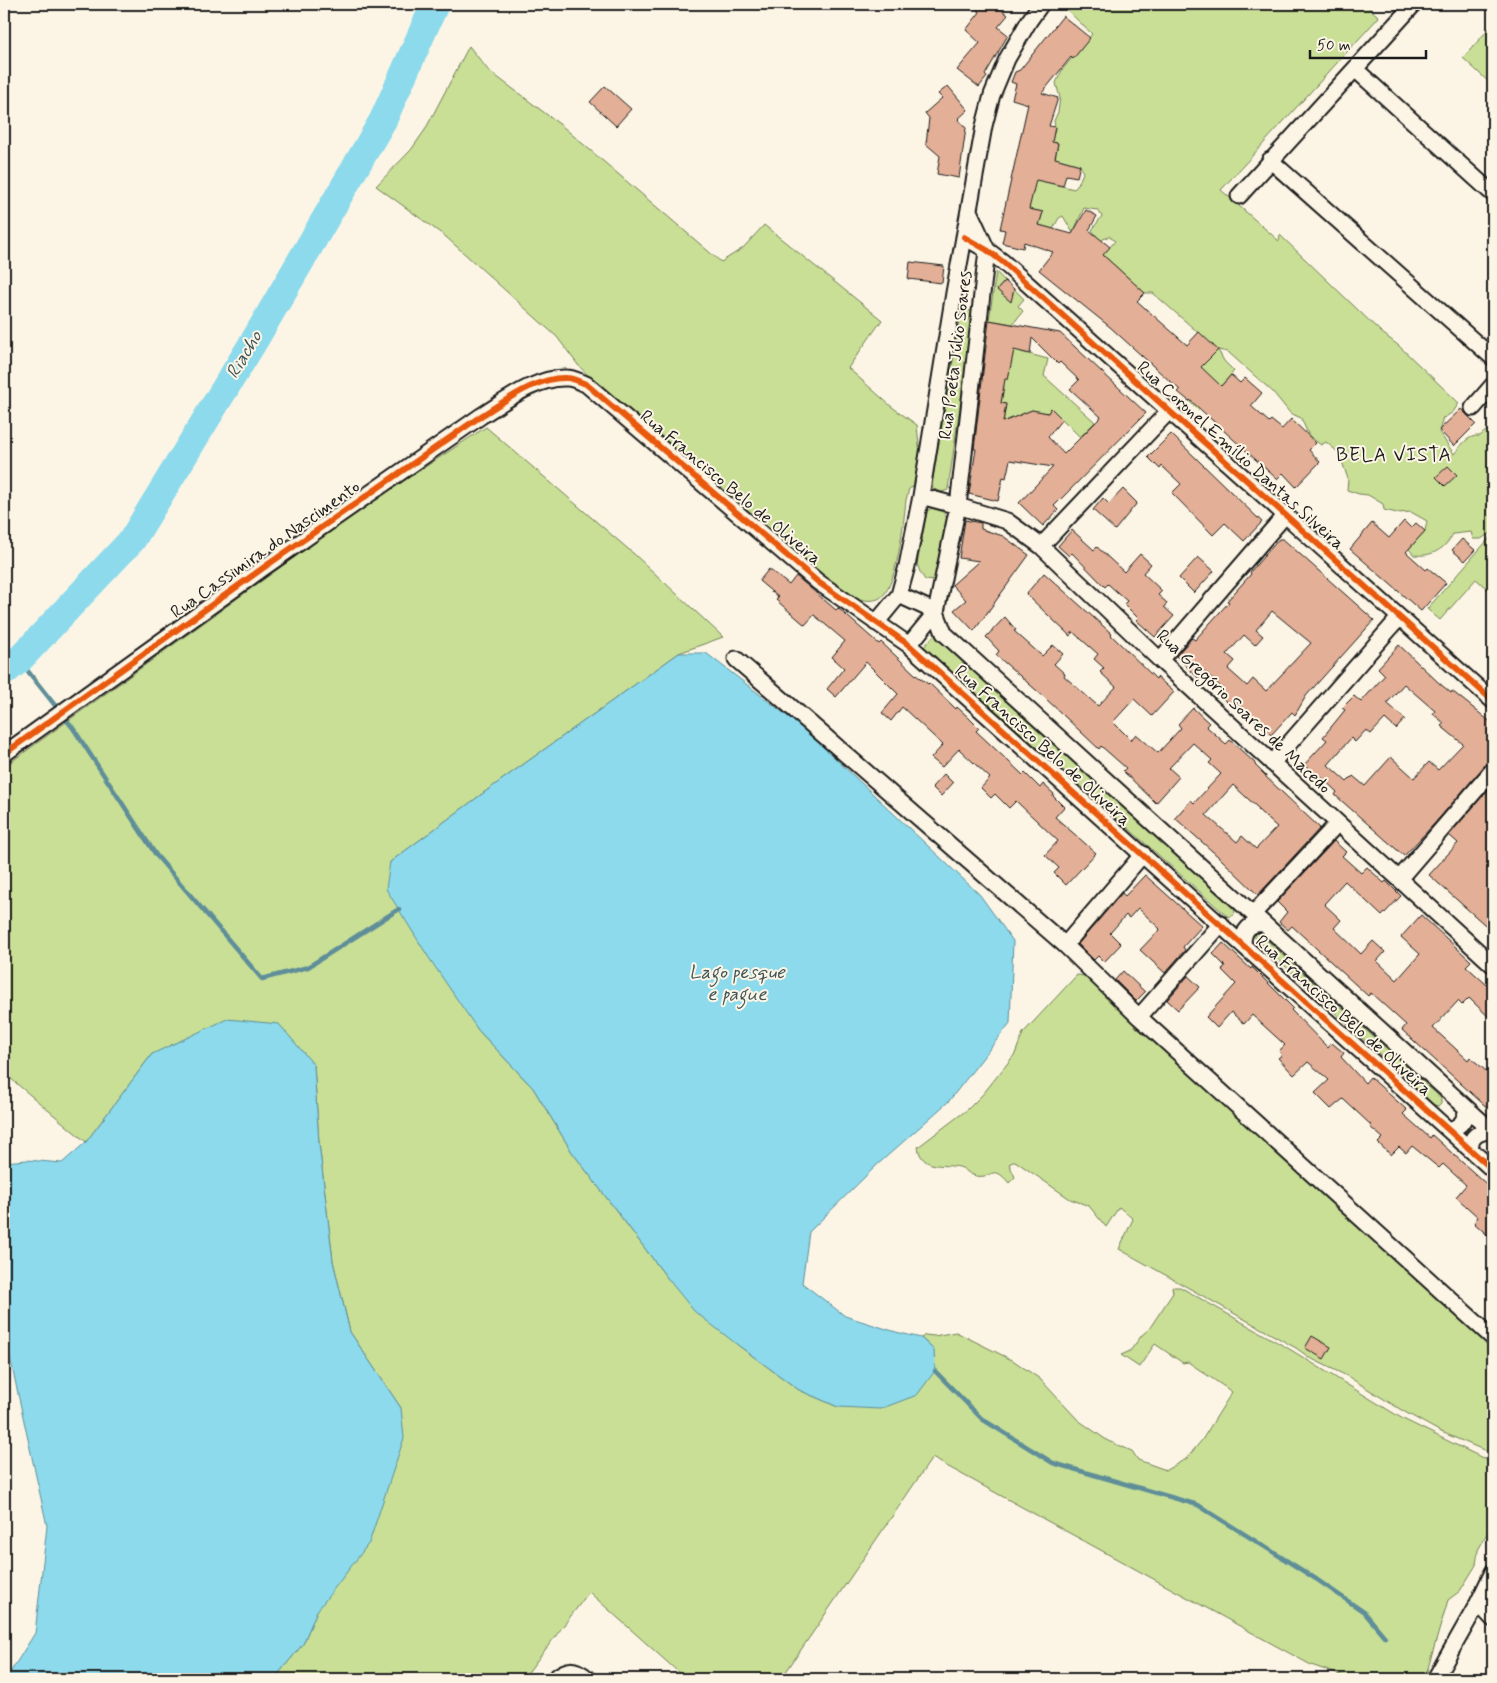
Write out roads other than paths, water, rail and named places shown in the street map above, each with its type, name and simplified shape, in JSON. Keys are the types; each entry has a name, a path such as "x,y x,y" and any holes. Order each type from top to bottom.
{"street":[{"name":"Rua Poeta Júlio Soares","path":"876,623 899,595 907,566 921,496 938,387 984,126 992,95 1007,59 1040,4"},
{"path":"1239,196 1414,4"},
{"path":"1355,69 1493,194"},
{"path":"1270,160 1493,358"},
{"name":"Rua Poeta Júlio Soares","path":"909,645 936,612 958,506 987,250 970,214"},
{"name":"Rua Coronel Emílio Dantas Silveira","path":"964,237 987,250 1170,410 1493,701"},
{"name":"Rua Francisco Belo de Oliveira","path":"551,378 569,378 586,384 818,582 909,645 1493,1170"},
{"name":"Rua Cassimira do Nascimento","path":"4,754 263,568 482,416 517,393 551,378"},
{"path":"1473,408 1493,385"},
{"path":"1042,546 1170,410"},
{"path":"921,496 958,506"},
{"name":"Rua Gregório Soares de Macedo","path":"958,506 1006,521 1042,546 1160,660 1493,966"},
{"path":"1160,660 1285,515"},
{"path":"899,595 936,612"},
{"name":"Rua Francisco Belo de Oliveira","path":"936,612 944,633 1492,1131"},
{"path":"1272,763 1399,618"},
{"path":"736,659 883,785 1065,946 1139,1017 1493,1338"},
{"path":"1399,879 1493,770"},
{"path":"1254,914 1338,823"},
{"path":"1065,946 1143,854"},
{"name":"Rua Francisco Belo de Oliveira","path":"1223,926 1235,925 1243,918 1246,911 1254,914"},
{"name":"Rua Francisco Belo de Oliveira","path":"1243,944 1248,928 1254,924 1254,914"},
{"path":"1139,1017 1223,926"},
{"path":"1449,1130 1458,1127 1463,1122 1467,1108"},
{"name":"Rua Francisco Belo de Oliveira","path":"1470,1149 1475,1135 1492,1131"},
{"path":"1435,1679 1493,1572"},
{"path":"1478,1602 1493,1619"},
{"path":"554,1679 562,1672 571,1670 582,1674 588,1679"}],"water":[{"name":"Lago pesque e pague","path":"679,653 706,653 803,728 980,895 1013,941 1010,1023 949,1101 876,1166 809,1232 802,1283 845,1316 921,1338 934,1350 935,1371 917,1395 880,1409 838,1407 799,1390 694,1311 572,1152 533,1088 478,1030 429,958 386,889 390,862"},
{"path":"227,1019 279,1024 314,1065 319,1143 333,1261 350,1332 401,1408 404,1438 369,1543 317,1611 303,1644 274,1679 6,1679 35,1633 47,1526 4,1330 4,1162 27,1160 62,1163 86,1142 152,1054"}],"waterway":[{"name":"Riacho","path":"4,672 19,660 132,540 254,341 383,120 435,4"},
{"path":"19,660 73,728 156,855 262,979 308,967 399,909"},
{"path":"935,1371 982,1419 1053,1463 1198,1505 1316,1579 1364,1612 1385,1637"}],"district":[{"name":"BELA VISTA","path":"1394,454"}]}
